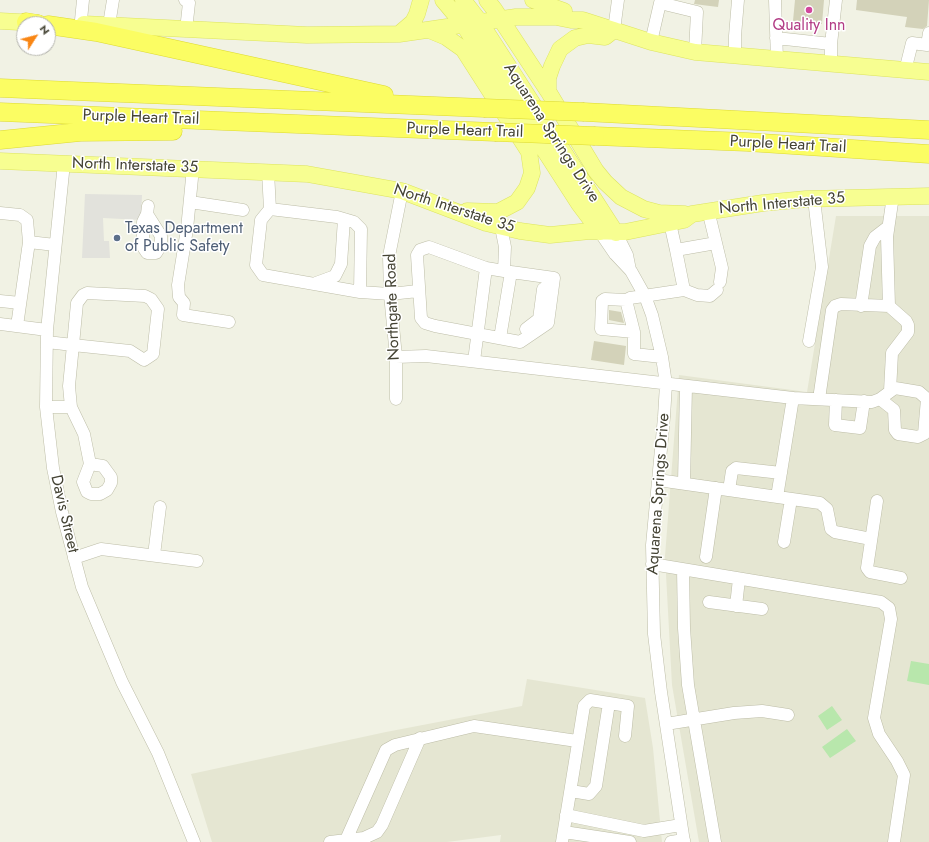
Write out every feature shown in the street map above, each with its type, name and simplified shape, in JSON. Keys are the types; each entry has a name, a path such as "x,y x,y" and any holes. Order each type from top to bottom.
{"highway":[{"path":"56,26 80,27 373,93 452,107"},
{"name":"Purple Heart Trail","path":"0,88 584,112 929,129"},
{"name":"Purple Heart Trail","path":"0,112 595,136 812,146 929,154"},
{"path":"0,140 44,135 124,130 464,131"},
{"path":"812,146 841,152 929,163"}],"main road":[{"path":"399,34 418,14 421,0"},
{"name":"Aquarena Springs Drive","path":"443,0 463,24 579,204 600,232"},
{"name":"Aquarena Springs Drive","path":"463,0 480,22 616,233"},
{"path":"487,0 548,91 596,171 620,197 638,206 659,213 692,214"},
{"path":"533,0 566,5 583,20"},
{"path":"56,25 80,27 109,25 307,35 399,34 501,19 538,16 583,20 651,42 695,52 777,58 831,65 929,72"},
{"path":"0,21 16,22"},
{"path":"428,30 446,37 463,50 529,152 532,173 528,188 517,202 498,212 455,210"},
{"path":"548,91 548,78 555,57 560,49 575,38 588,35 605,37 614,30"},
{"name":"North Interstate 35","path":"0,161 307,174 402,191 486,223 550,235 600,232 616,233 684,220 692,214 708,210 763,203 814,199 929,196"}],"street":[{"path":"80,27 83,0"},
{"path":"109,25 112,0"},
{"path":"614,30 618,0"},
{"path":"735,55 738,0"},
{"path":"775,0 777,58"},
{"path":"831,65 831,44 836,0"},
{"path":"186,30 188,1"},
{"path":"651,42 660,4 697,12 695,52"},
{"path":"905,71 912,43 927,45 929,33"},
{"path":"776,38 831,44"},
{"name":"Davis Street","path":"64,163 47,336 46,407 53,468 62,512 82,587 122,682 158,753 194,842"},
{"path":"193,168 190,202 178,285 179,297 184,304 183,315 228,322"},
{"path":"268,172 270,209 261,220 256,265 263,275 360,292 390,294 418,291"},
{"name":"Northgate Road","path":"396,400 396,357 390,294 389,256 402,191"},
{"path":"889,306 888,227 893,196"},
{"path":"809,342 822,267 814,199"},
{"path":"190,202 243,210"},
{"path":"270,209 309,212 354,222 361,229 360,292"},
{"path":"634,332 601,329 602,301 605,299 626,300 630,298 684,290 697,295 710,296 719,286 722,268 708,210"},
{"path":"0,213 20,215 27,220 29,229 29,242 17,326"},
{"path":"315,284 334,276 341,264 344,219"},
{"path":"670,223 684,290"},
{"path":"501,227 505,247 507,271 506,339"},
{"path":"861,306 870,246 875,237 888,227"},
{"name":"Aquarena Springs Drive","path":"600,232 615,254 631,271 645,296 652,315 662,357 666,384 652,564 654,634 684,841"},
{"name":"Aquarena Springs Drive","path":"616,233 627,255 631,271"},
{"path":"29,242 55,245"},
{"path":"676,250 716,243"},
{"path":"429,247 486,268 554,278 548,323 520,342 478,335 425,323 421,318 418,291 417,255 420,250 429,247"},
{"path":"474,361 486,268"},
{"path":"0,324 17,326 73,345 130,351 144,360 153,354 158,309 151,299 145,296 87,293 77,303 73,345 69,386 71,407 84,434 90,464"},
{"path":"626,300 634,332 634,354 662,357"},
{"path":"0,301 20,303"},
{"path":"819,399 832,310 835,306 841,304 889,306 906,321 908,325 908,332 892,353 890,391"},
{"path":"396,357 426,356 793,398 872,402 880,399 895,388 919,392 927,399 924,434 920,436 898,434 895,430 894,410 880,399"},
{"path":"684,483 686,386"},
{"path":"777,496 793,398"},
{"path":"836,400 835,425 860,428 864,401"},
{"path":"46,407 71,407"},
{"path":"729,490 732,471 736,468 781,473"},
{"path":"658,480 820,503 827,508 831,529 835,532 871,539"},
{"path":"706,557 716,488"},
{"path":"784,542 791,499"},
{"path":"877,501 867,563 870,572 901,578"},
{"path":"154,555 160,507"},
{"path":"74,558 101,549 197,560"},
{"path":"652,564 881,602 889,608 891,619 874,718 879,734 897,761 904,775 894,842"},
{"path":"683,570 684,628 688,685 715,842"},
{"path":"736,606 739,579"},
{"path":"709,602 762,609"},
{"path":"625,736 628,706 590,700 584,706 577,741 571,791 563,837 630,842"},
{"path":"571,791 589,794 596,786 609,703"},
{"path":"666,724 722,714 762,711 788,715"},
{"path":"346,840 386,750 395,745 474,726 577,741"},
{"path":"330,842 364,838 377,832 382,825 420,738"},
{"path":"566,815 644,831 681,825"},
{"path":"671,842 684,841"}],"shaded area":[{"path":"85,194 142,195 141,220 103,218 104,241 109,241 110,258 82,258"},
{"path":"836,216 929,216 929,842 699,842 672,685 665,556 679,375 807,392"},
{"path":"527,679 645,698 653,748 662,842 500,842 501,835 447,842 212,842 191,774 386,732 522,706"}],"green space":[{"path":"911,661 929,664 929,685 907,681"},
{"path":"832,706 842,720 827,730 818,716"},
{"path":"847,729 856,741 830,758 822,747"}],"building":[{"path":"695,0 719,0 718,7 694,4"},
{"name":"Quality Inn","path":"795,0 824,0 822,24 793,21"},
{"path":"857,0 929,0 927,26 923,29 905,27 907,17 856,10"},
{"path":"609,310 621,312 624,323 609,320"},
{"path":"594,341 626,346 624,365 591,360"}],"place":[{"name":"Quality Inn","path":"809,10"},
{"name":"Texas Department of Public Safety","path":"117,238"}]}
